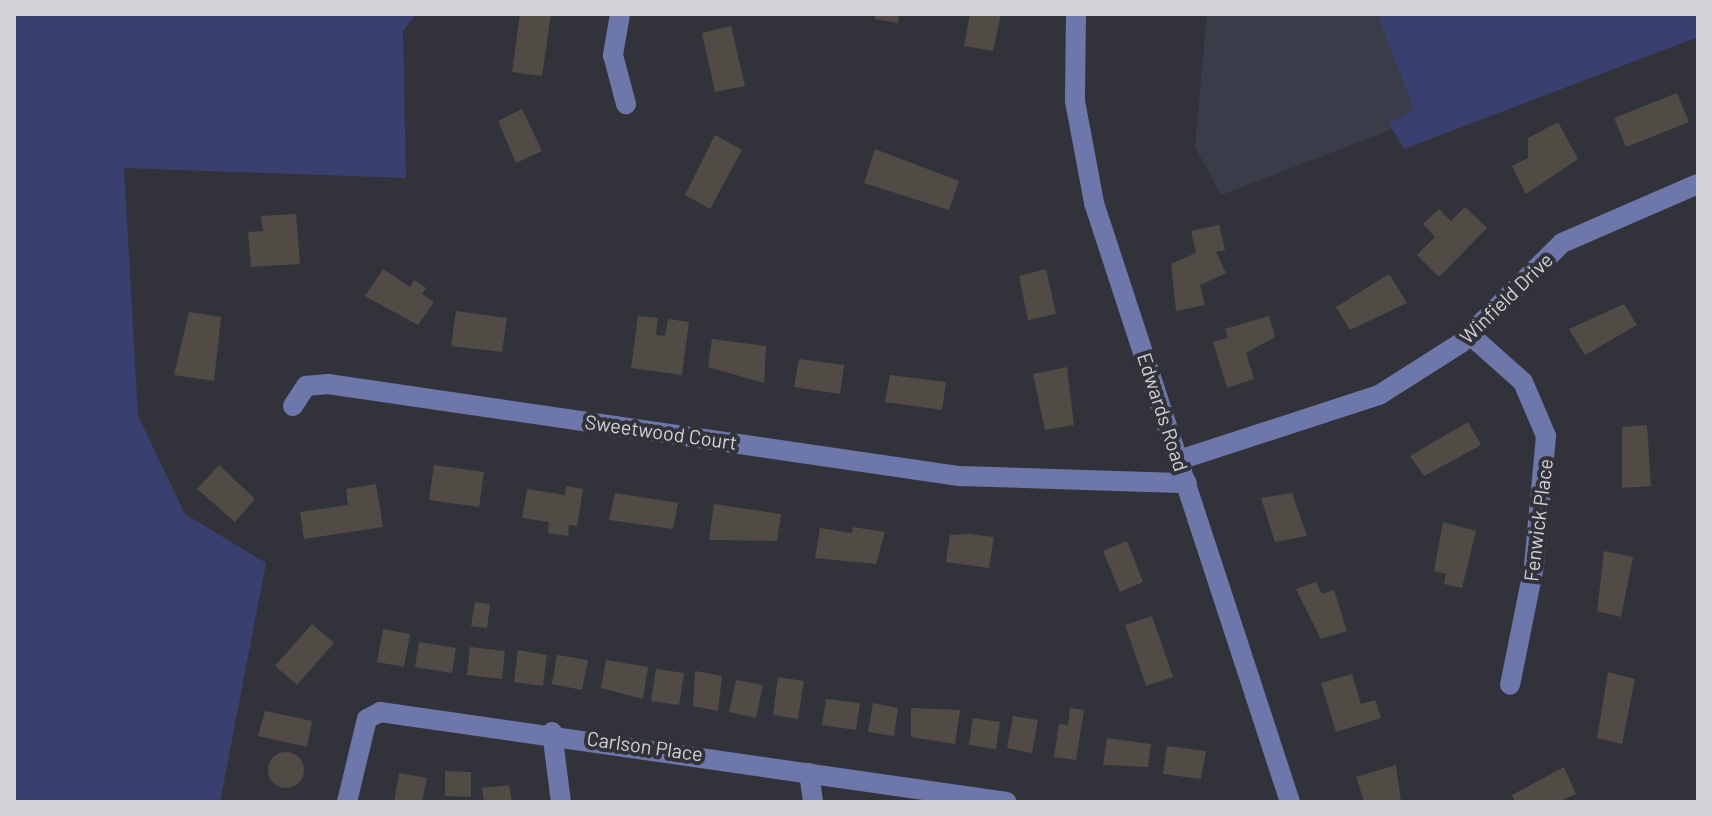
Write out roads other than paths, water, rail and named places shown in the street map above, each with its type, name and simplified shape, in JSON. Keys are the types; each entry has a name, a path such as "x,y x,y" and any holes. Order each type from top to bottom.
{"street":[{"path":"620,14 613,55 626,104"},
{"name":"Edwards Road","path":"1076,14 1075,101 1094,203 1290,802"},
{"name":"Winfield Drive","path":"1179,460 1379,395 1469,334 1562,243 1698,184"},
{"name":"Fenwick Place","path":"1469,334 1523,382 1546,436 1534,566 1510,685"},
{"name":"Sweetwood Court","path":"293,406 306,386 328,384 931,472 1040,480 1187,483"},
{"name":"Carlson Place","path":"347,802 367,719 380,712 552,732 1007,802"},
{"path":"552,732 561,802"},
{"path":"809,773 813,802"}]}
